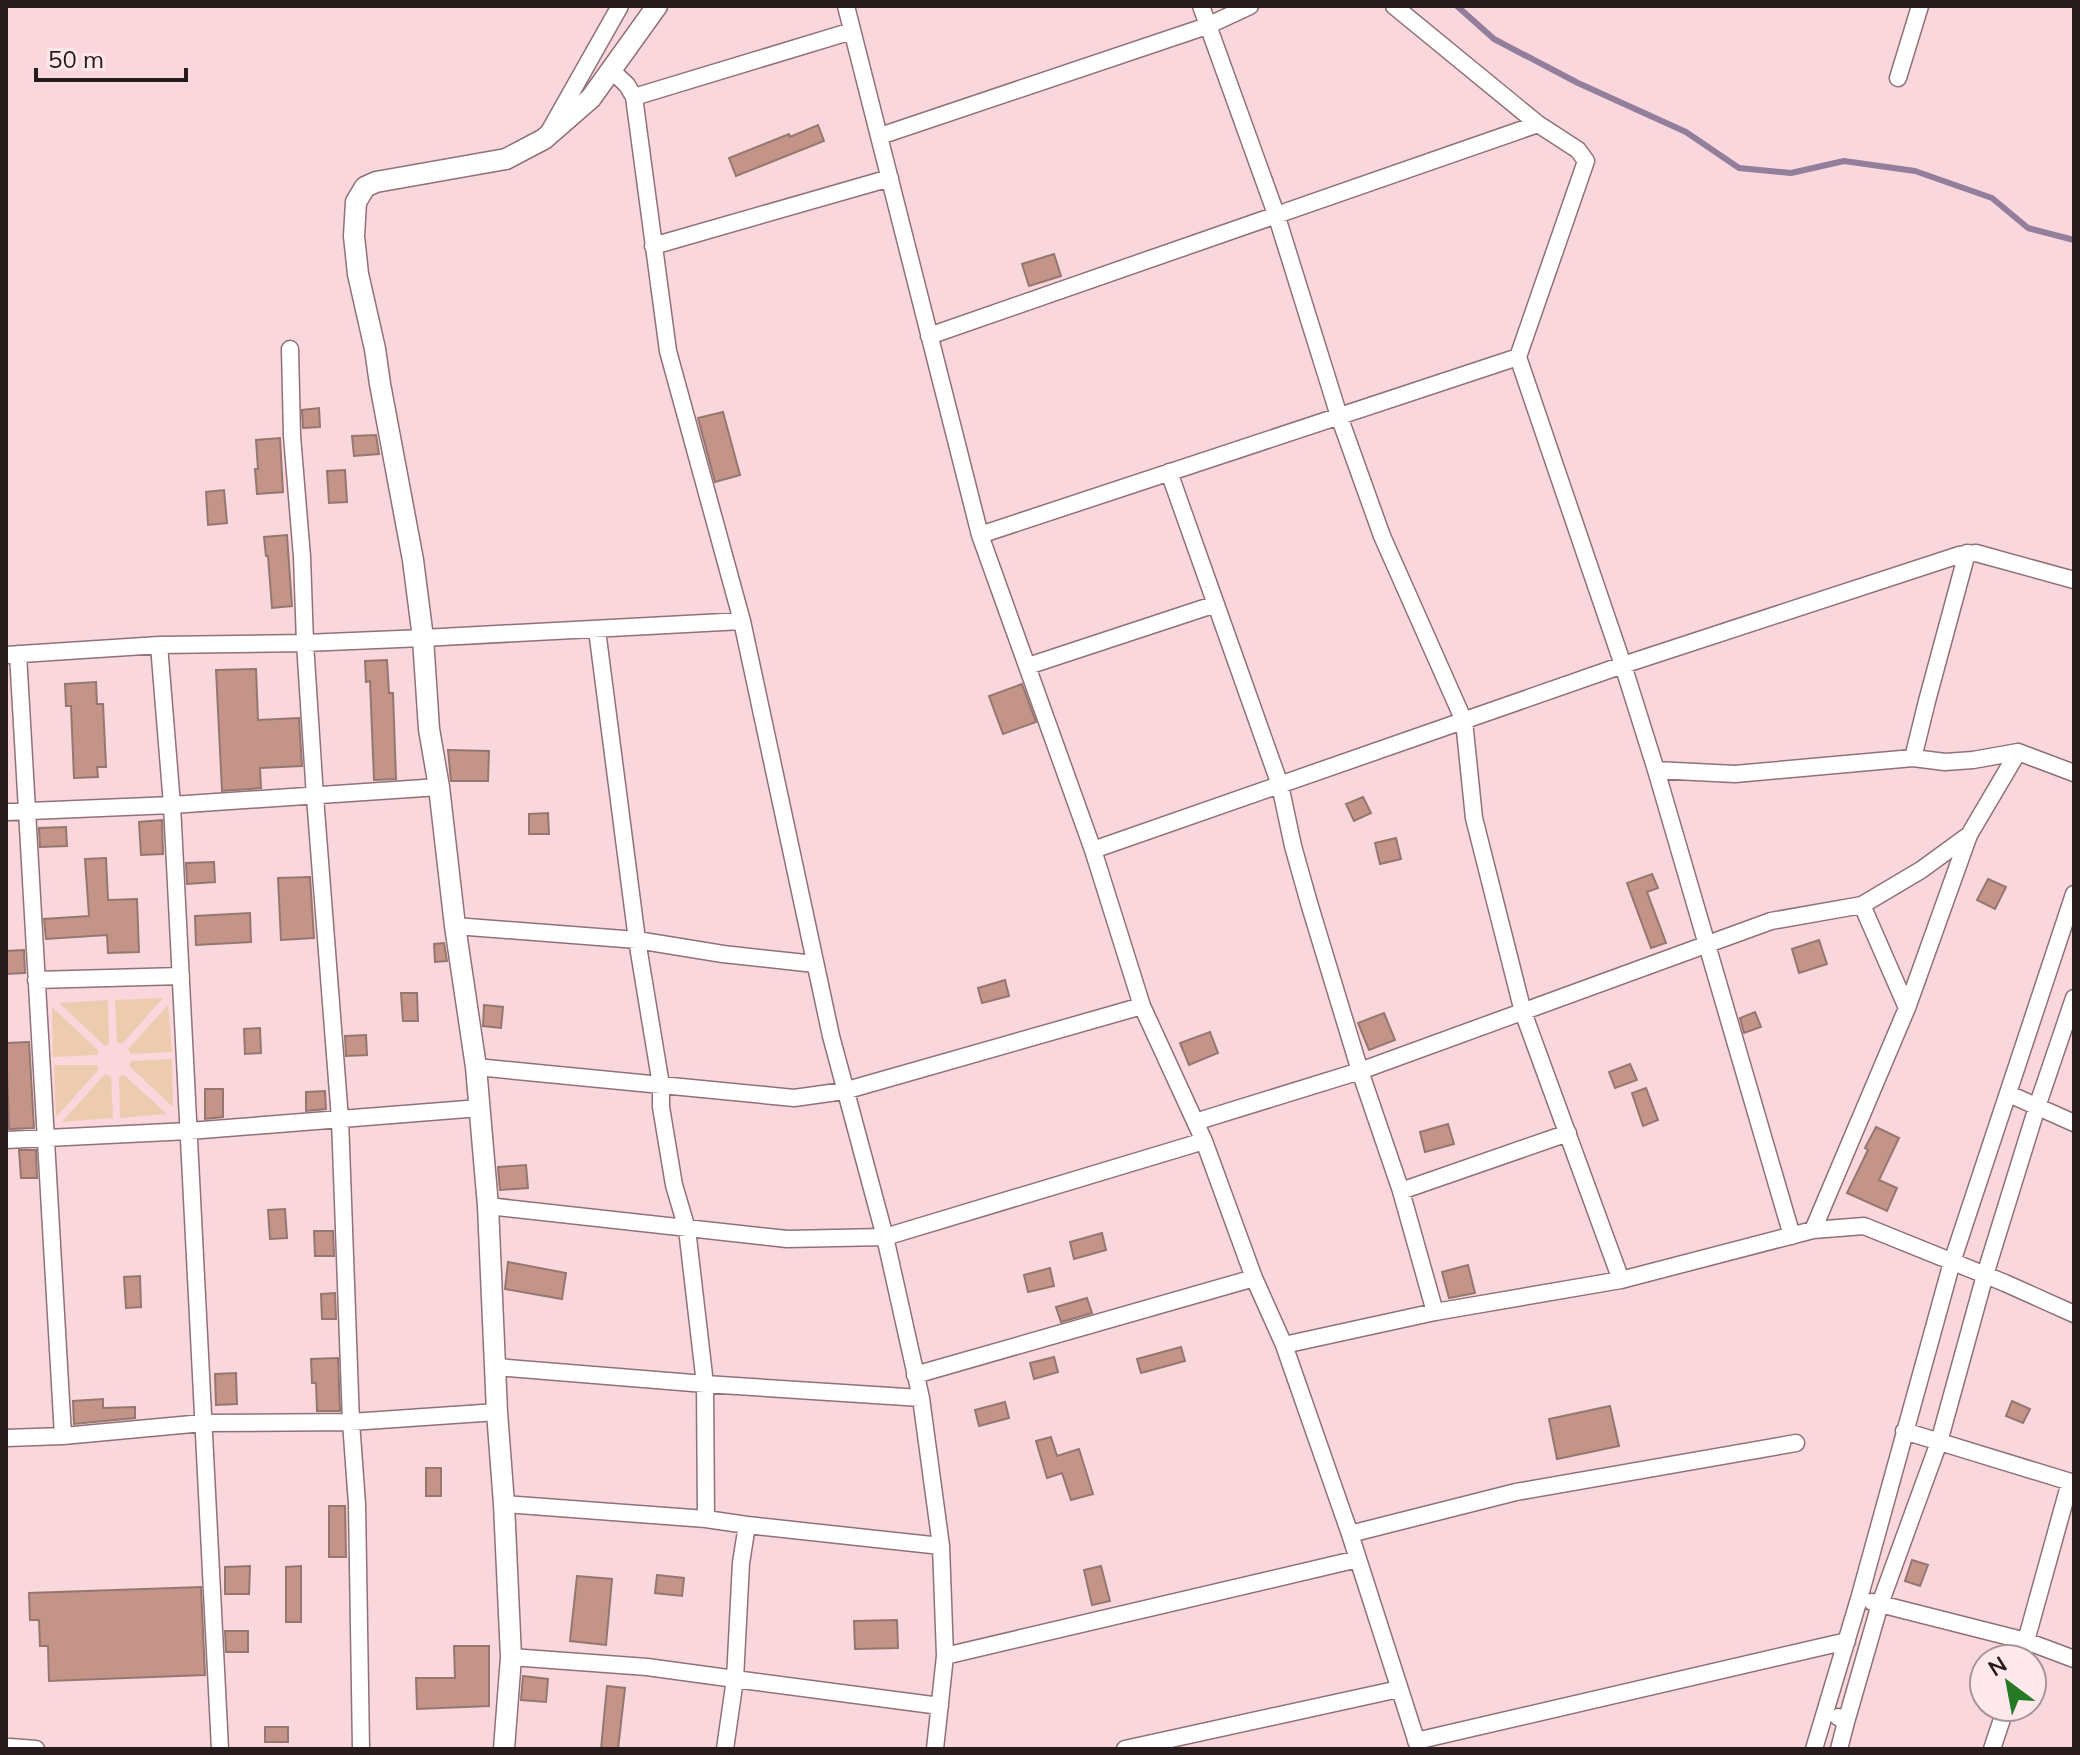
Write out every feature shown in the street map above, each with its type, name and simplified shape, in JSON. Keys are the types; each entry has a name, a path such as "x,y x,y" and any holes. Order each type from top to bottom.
{"street":[{"path":"544,139 620,6"},
{"path":"504,1749 511,1657 488,1206 480,1108 429,729 423,638 413,560 375,349 358,274 354,236 356,202 365,187 376,182 506,159 544,139 591,98 657,6"},
{"path":"846,6 980,535 1093,850 1142,1006 1204,1141 1254,1278 1284,1345 1350,1534 1418,1745 1847,1641"},
{"path":"1201,6 1276,214 1339,416 1382,536 1464,721 1474,818 1523,1012 1621,1280"},
{"path":"880,136 1207,26 1250,6"},
{"path":"1394,6 1538,124 1578,150 1586,161 1518,357 1656,770 1792,1236"},
{"path":"1898,78 1920,6"},
{"path":"634,97 852,31"},
{"path":"611,70 627,85 634,97 668,351 742,621 844,1091 885,1237 921,1398 941,1546 945,1656 935,1749"},
{"path":"929,336 1538,124"},
{"path":"653,246 890,178"},
{"path":"290,349 291,425 302,557 305,643 340,1119 357,1504 361,1749"},
{"path":"980,535 1518,357"},
{"path":"1169,472 1280,785 1293,846 1360,1071 1401,1191 1435,1312"},
{"path":"1913,758 1967,553"},
{"path":"1093,850 1623,665 1967,553 2074,580"},
{"path":"1028,666 1216,604"},
{"path":"63,1436 27,811 12,655 159,645 305,643 742,621"},
{"path":"597,630 637,940 661,1085 661,1107 672,1171 687,1229 705,1384 706,1519"},
{"path":"159,645 172,805 220,1749"},
{"path":"1656,770 1735,774 1913,758 1945,762 1973,760 2018,752 2074,773"},
{"path":"1813,1230 1907,1008 1969,835 2018,752"},
{"path":"6,812 315,797 439,787"},
{"path":"1195,1122 1360,1071 1771,921 1862,905 1921,870 1969,835"},
{"path":"1814,1749 1859,1599 1952,1262 2009,1094 2067,940 2074,894"},
{"path":"1862,905 1907,1008"},
{"path":"455,926 637,940 815,964"},
{"path":"36,980 181,976"},
{"path":"1839,1749 1880,1604 1939,1442 1985,1275 2074,998"},
{"path":"476,1067 794,1098 844,1091 1142,1006"},
{"path":"2009,1094 2074,1123"},
{"path":"6,1140 189,1131 480,1108"},
{"path":"1401,1191 1568,1133"},
{"path":"488,1206 787,1239 885,1237 1204,1141"},
{"path":"1284,1345 1435,1312 1621,1280 1813,1230 1864,1226 2074,1314"},
{"path":"915,1375 1254,1278"},
{"path":"496,1367 921,1398"},
{"path":"6,1438 203,1423 351,1422 497,1412"},
{"path":"1904,1431 2072,1483 2026,1641"},
{"path":"1350,1534 1516,1492 1796,1443"},
{"path":"504,1504 706,1519 941,1546"},
{"path":"725,1749 735,1679 741,1563 747,1525"},
{"path":"945,1656 1358,1559"},
{"path":"1859,1599 2026,1641 2074,1659"},
{"path":"511,1657 647,1667 940,1706"},
{"path":"1125,1749 1399,1689"},
{"path":"1827,1709 1846,1722"},
{"path":"1992,1749 2001,1723"},
{"path":"8,1748 36,1749"}],"shaded area":[{"path":"163,998 122,1044 117,1042 115,1000"},
{"path":"108,1000 109,1044 105,1046 59,1003"},
{"path":"168,1005 172,1052 131,1054 128,1049"},
{"path":"52,1007 99,1051 97,1055 53,1057"},
{"path":"172,1059 173,1107 129,1066 131,1061"},
{"path":"54,1065 97,1065 99,1069 56,1117"},
{"path":"105,1074 111,1077 113,1118 62,1122"},
{"path":"124,1075 167,1114 120,1118 119,1077"}],"building":[{"path":"818,125 824,141 736,176 729,158"},
{"path":"1054,254 1061,276 1029,286 1022,264"},
{"path":"319,408 320,427 303,428 302,410"},
{"path":"723,412 740,475 715,482 698,418"},
{"path":"376,435 379,454 354,456 352,436"},
{"path":"280,438 283,492 257,494 256,440"},
{"path":"345,470 347,502 329,503 327,471"},
{"path":"224,490 227,523 208,525 206,492"},
{"path":"287,535 292,606 272,608 264,537"},
{"path":"387,660 389,693 393,693 396,779 374,780 370,681 366,682 365,661"},
{"path":"256,669 258,720 299,718 302,766 260,768 261,788 222,791 216,670"},
{"path":"96,682 97,704 103,704 106,767 97,767 98,777 74,778 71,706 66,706 65,684"},
{"path":"1022,684 1036,722 1003,734 989,696"},
{"path":"448,750 489,751 488,781 451,781"},
{"path":"1363,797 1371,813 1354,821 1346,804"},
{"path":"548,813 549,834 529,834 529,814"},
{"path":"162,820 163,854 141,855 139,822"},
{"path":"66,827 67,846 40,847 39,828"},
{"path":"1396,838 1401,859 1380,864 1375,843"},
{"path":"106,858 108,900 137,899 139,952 108,953 107,935 46,939 44,919 89,916 85,859"},
{"path":"214,862 215,882 187,884 186,863"},
{"path":"1652,874 1658,888 1647,892 1666,943 1651,948 1627,883"},
{"path":"310,877 314,938 281,940 278,878"},
{"path":"1988,879 2006,887 1995,909 1977,900"},
{"path":"250,913 251,942 196,945 195,916"},
{"path":"1819,940 1827,964 1799,973 1792,949"},
{"path":"444,943 447,961 435,962 434,944"},
{"path":"24,950 25,973 6,974 6,951"},
{"path":"1005,980 1009,996 982,1003 978,988"},
{"path":"401,993 417,993 418,1021 403,1021"},
{"path":"484,1005 503,1007 501,1028 483,1026"},
{"path":"1755,1012 1761,1027 1744,1033 1740,1018"},
{"path":"1384,1013 1395,1040 1369,1050 1358,1023"},
{"path":"260,1028 261,1053 245,1054 244,1029"},
{"path":"1210,1032 1218,1053 1189,1065 1180,1043"},
{"path":"366,1035 367,1055 346,1056 345,1036"},
{"path":"29,1042 34,1128 9,1129 6,1043"},
{"path":"1630,1064 1637,1080 1615,1088 1609,1072"},
{"path":"1646,1088 1658,1120 1643,1126 1632,1093"},
{"path":"205,1089 223,1089 223,1117 205,1119"},
{"path":"325,1091 326,1109 306,1111 306,1092"},
{"path":"1448,1124 1454,1144 1425,1152 1420,1132"},
{"path":"1876,1127 1899,1138 1879,1180 1897,1188 1887,1211 1847,1193"},
{"path":"19,1150 36,1150 37,1178 21,1178"},
{"path":"526,1165 528,1188 500,1190 498,1167"},
{"path":"285,1209 287,1238 270,1239 268,1210"},
{"path":"314,1231 333,1231 334,1256 315,1256"},
{"path":"1102,1233 1106,1250 1074,1259 1070,1242"},
{"path":"508,1262 566,1273 562,1299 505,1289"},
{"path":"1468,1265 1475,1293 1449,1298 1442,1272"},
{"path":"1050,1268 1054,1286 1028,1292 1024,1275"},
{"path":"140,1276 141,1307 126,1308 124,1277"},
{"path":"335,1293 336,1319 322,1319 321,1294"},
{"path":"1087,1298 1092,1313 1061,1322 1056,1307"},
{"path":"1181,1347 1185,1361 1141,1373 1137,1359"},
{"path":"1054,1357 1058,1372 1034,1379 1030,1363"},
{"path":"338,1358 340,1411 317,1411 311,1359"},
{"path":"236,1373 237,1404 216,1405 215,1374"},
{"path":"103,1399 103,1408 135,1407 135,1418 74,1424 73,1401"},
{"path":"2012,1401 2030,1409 2023,1423 2006,1416"},
{"path":"1005,1402 1009,1418 979,1426 975,1410"},
{"path":"1610,1406 1619,1446 1557,1459 1549,1419"},
{"path":"1051,1437 1057,1456 1079,1449 1093,1494 1071,1500 1062,1473 1047,1478 1036,1441"},
{"path":"426,1468 441,1468 441,1496 426,1496"},
{"path":"329,1506 345,1506 346,1557 329,1557"},
{"path":"1912,1560 1928,1565 1920,1586 1905,1581"},
{"path":"250,1566 249,1594 225,1594 225,1567"},
{"path":"301,1566 301,1622 286,1622 286,1567"},
{"path":"1101,1566 1110,1601 1092,1605 1084,1570"},
{"path":"657,1575 684,1578 682,1596 655,1593"},
{"path":"577,1576 612,1579 606,1645 570,1641"},
{"path":"201,1587 205,1675 49,1681 48,1646 40,1646 39,1620 30,1620 29,1593"},
{"path":"897,1620 898,1648 855,1649 854,1621"},
{"path":"225,1631 248,1631 248,1652 226,1652"},
{"path":"454,1646 489,1646 489,1706 417,1709 416,1678 455,1678"},
{"path":"523,1676 548,1679 546,1702 521,1700"},
{"path":"607,1686 625,1688 618,1749 601,1749"},
{"path":"265,1727 288,1727 288,1742 265,1742"}],"waterway":[{"path":"1457,6 1494,39 1578,83 1686,132 1739,168 1791,173 1844,161 1915,171 1992,198 2028,228 2074,240"}]}
